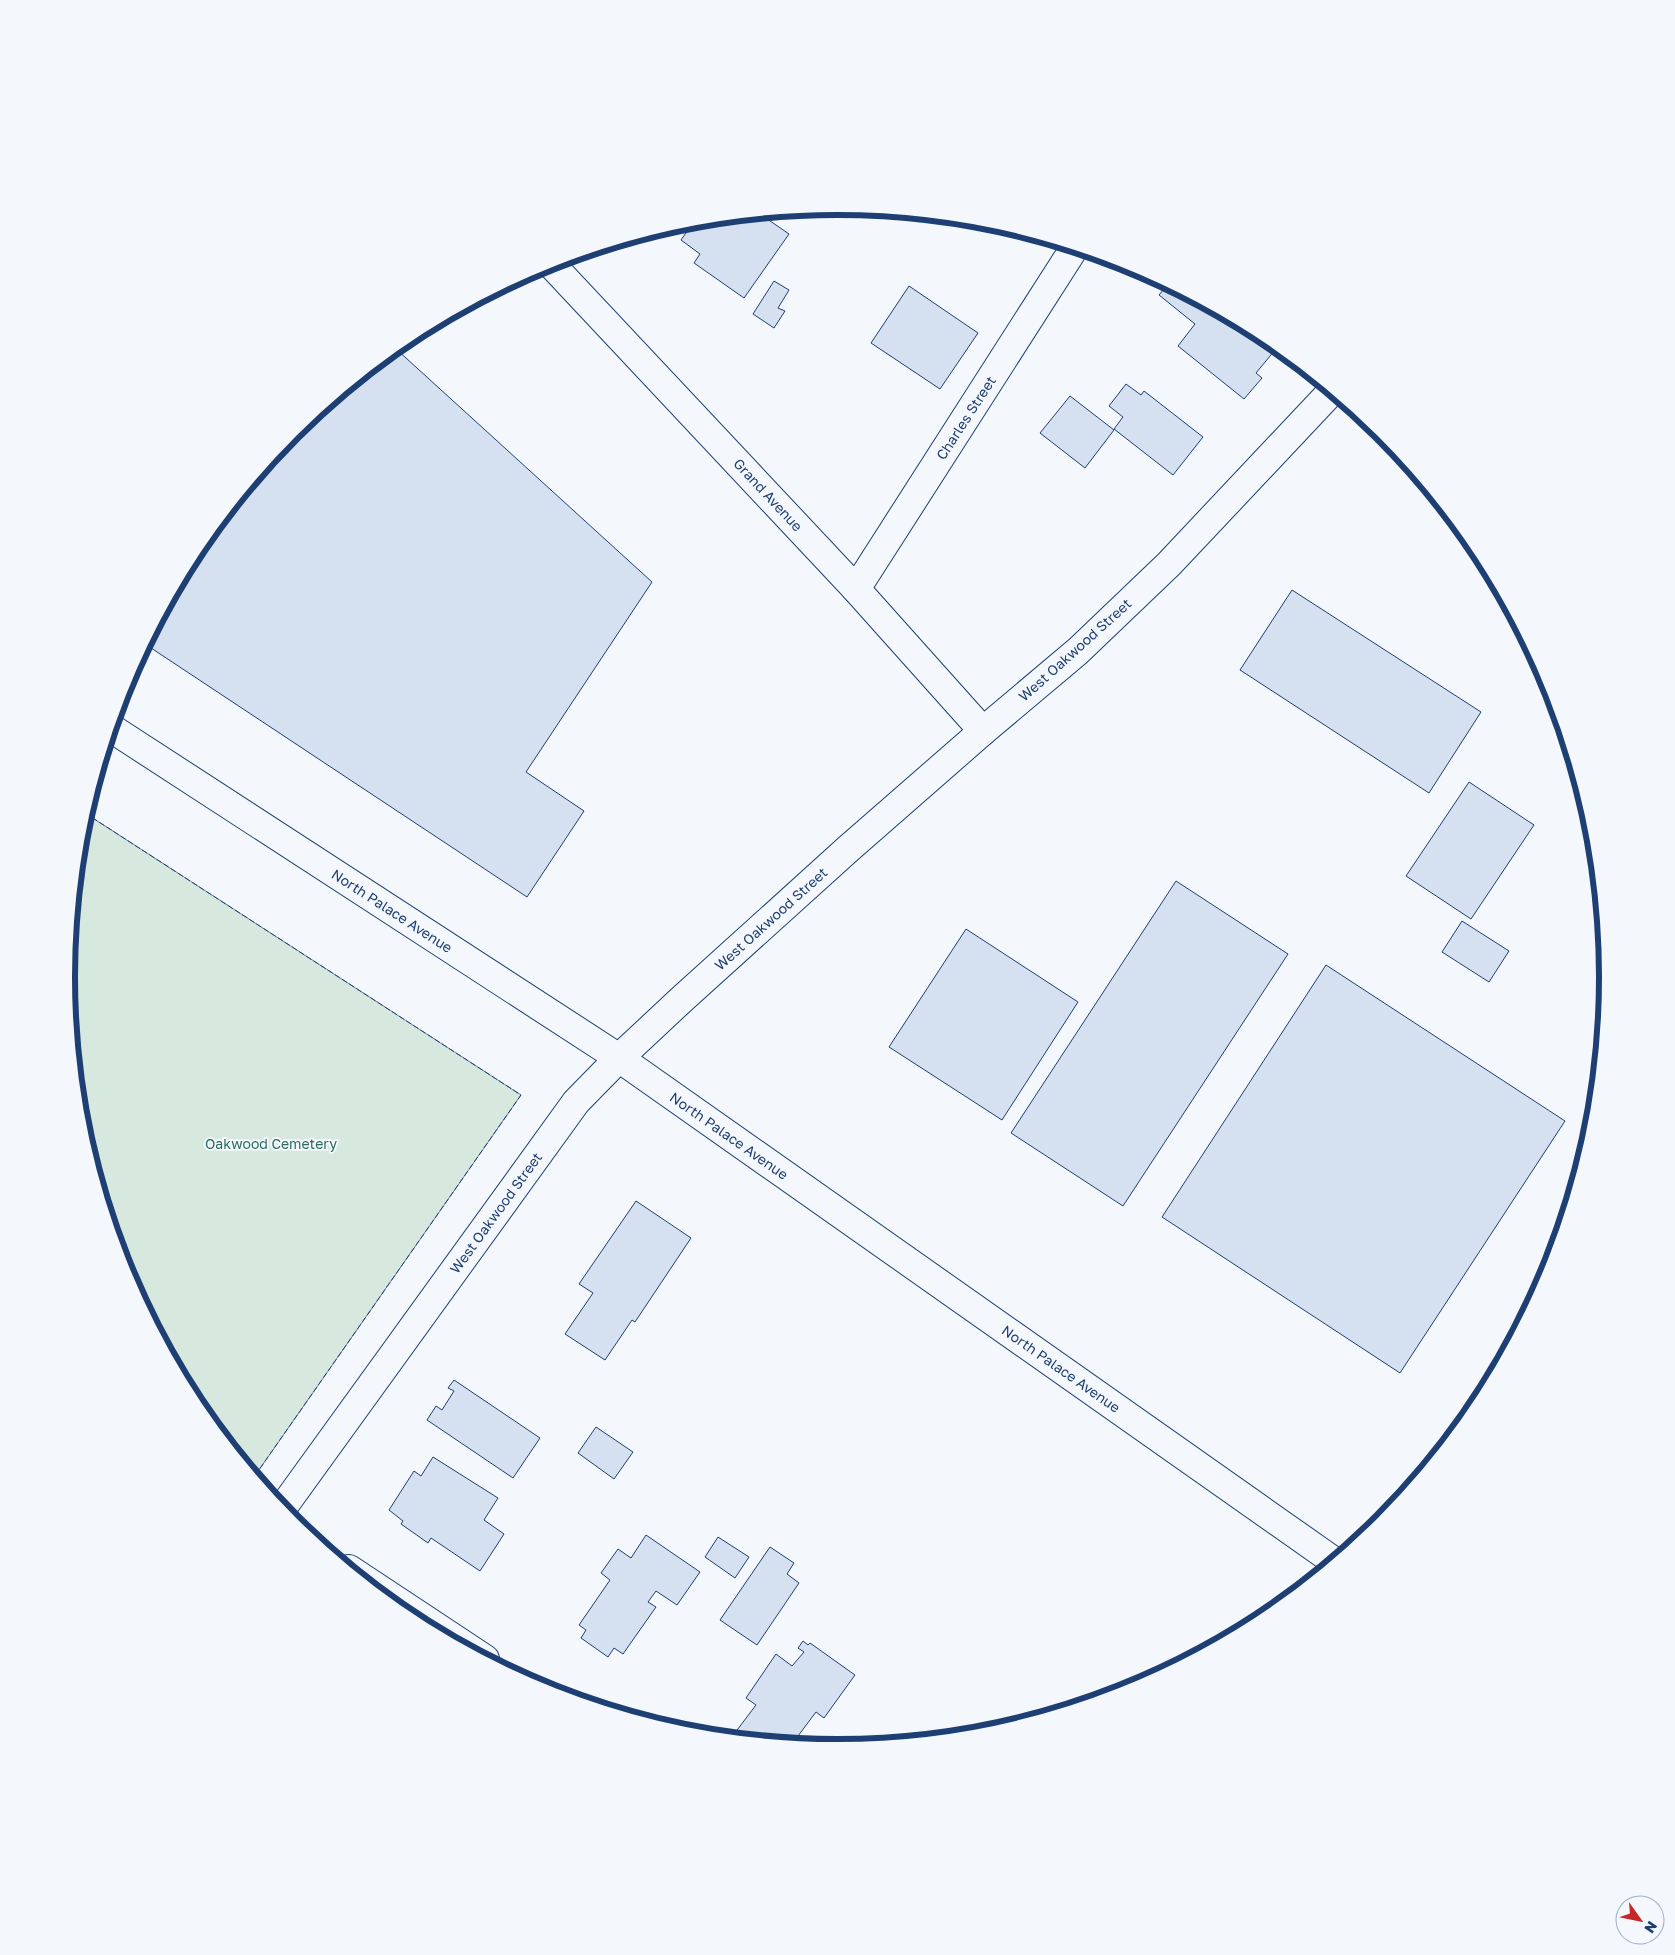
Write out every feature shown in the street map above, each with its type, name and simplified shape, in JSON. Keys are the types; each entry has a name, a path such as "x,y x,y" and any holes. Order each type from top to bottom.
{"street":[{"name":"Charles Street","path":"856,589 1072,252"},
{"name":"Grand Avenue","path":"556,269 856,589 982,731"},
{"name":"West Oakwood Street","path":"286,1504 576,1102 619,1058 848,849 982,731 1078,651 1169,564 1328,394"},
{"name":"North Palace Avenue","path":"115,731 619,1058 1330,1559"}],"green space":[{"name":"Oakwood Cemetery","path":"93,818 521,1095 257,1472 233,1442 177,1359 133,1269 115,1223 101,1175 82,1077 75,978 82,878"}],"building":[{"path":"767,219 789,234 744,298 694,263 700,254 681,240 688,230"},
{"path":"774,281 789,290 778,308 785,311 774,328 753,314"},
{"path":"909,286 978,333 940,389 871,343"},
{"path":"1164,289 1175,294 1219,317 1273,352 1256,373 1262,378 1244,399 1178,346 1195,324 1159,295"},
{"path":"401,353 652,582 526,772 584,811 527,897 151,648 177,596 204,554 233,513 264,475 298,438 335,404"},
{"path":"1126,384 1141,395 1144,391 1203,437 1173,475 1114,429 1123,417 1109,406"},
{"path":"1070,396 1114,430 1085,468 1040,433"},
{"path":"1292,590 1481,712 1429,793 1240,670"},
{"path":"1469,782 1534,825 1471,919 1406,876"},
{"path":"1176,881 1288,954 1123,1206 1011,1133"},
{"path":"1462,921 1509,951 1489,982 1442,952"},
{"path":"966,929 1078,1002 1002,1120 889,1047"},
{"path":"1326,965 1565,1121 1400,1373 1162,1217"},
{"path":"636,1201 691,1238 635,1322 632,1320 605,1360 565,1334 593,1293 579,1284"},
{"path":"454,1380 540,1438 513,1478 427,1420 436,1406 442,1410 454,1391 448,1388"},
{"path":"596,1427 633,1452 614,1479 578,1453"},
{"path":"433,1457 498,1498 484,1520 504,1534 480,1571 431,1538 428,1543 401,1524 403,1521 389,1510 414,1471 421,1476"},
{"path":"646,1535 700,1572 677,1605 656,1591 648,1602 656,1607 623,1654 614,1648 608,1657 581,1638 586,1630 579,1625 610,1580 601,1573 618,1549 631,1558"},
{"path":"718,1537 749,1557 735,1578 705,1557"},
{"path":"770,1547 794,1563 787,1574 799,1583 757,1645 720,1620"},
{"path":"803,1641 808,1645 810,1643 855,1675 824,1718 816,1712 796,1738 735,1733 756,1705 746,1698 776,1654 792,1666 804,1652 798,1648"}],"fence":[{"path":"93,818 521,1095 257,1472"}]}
